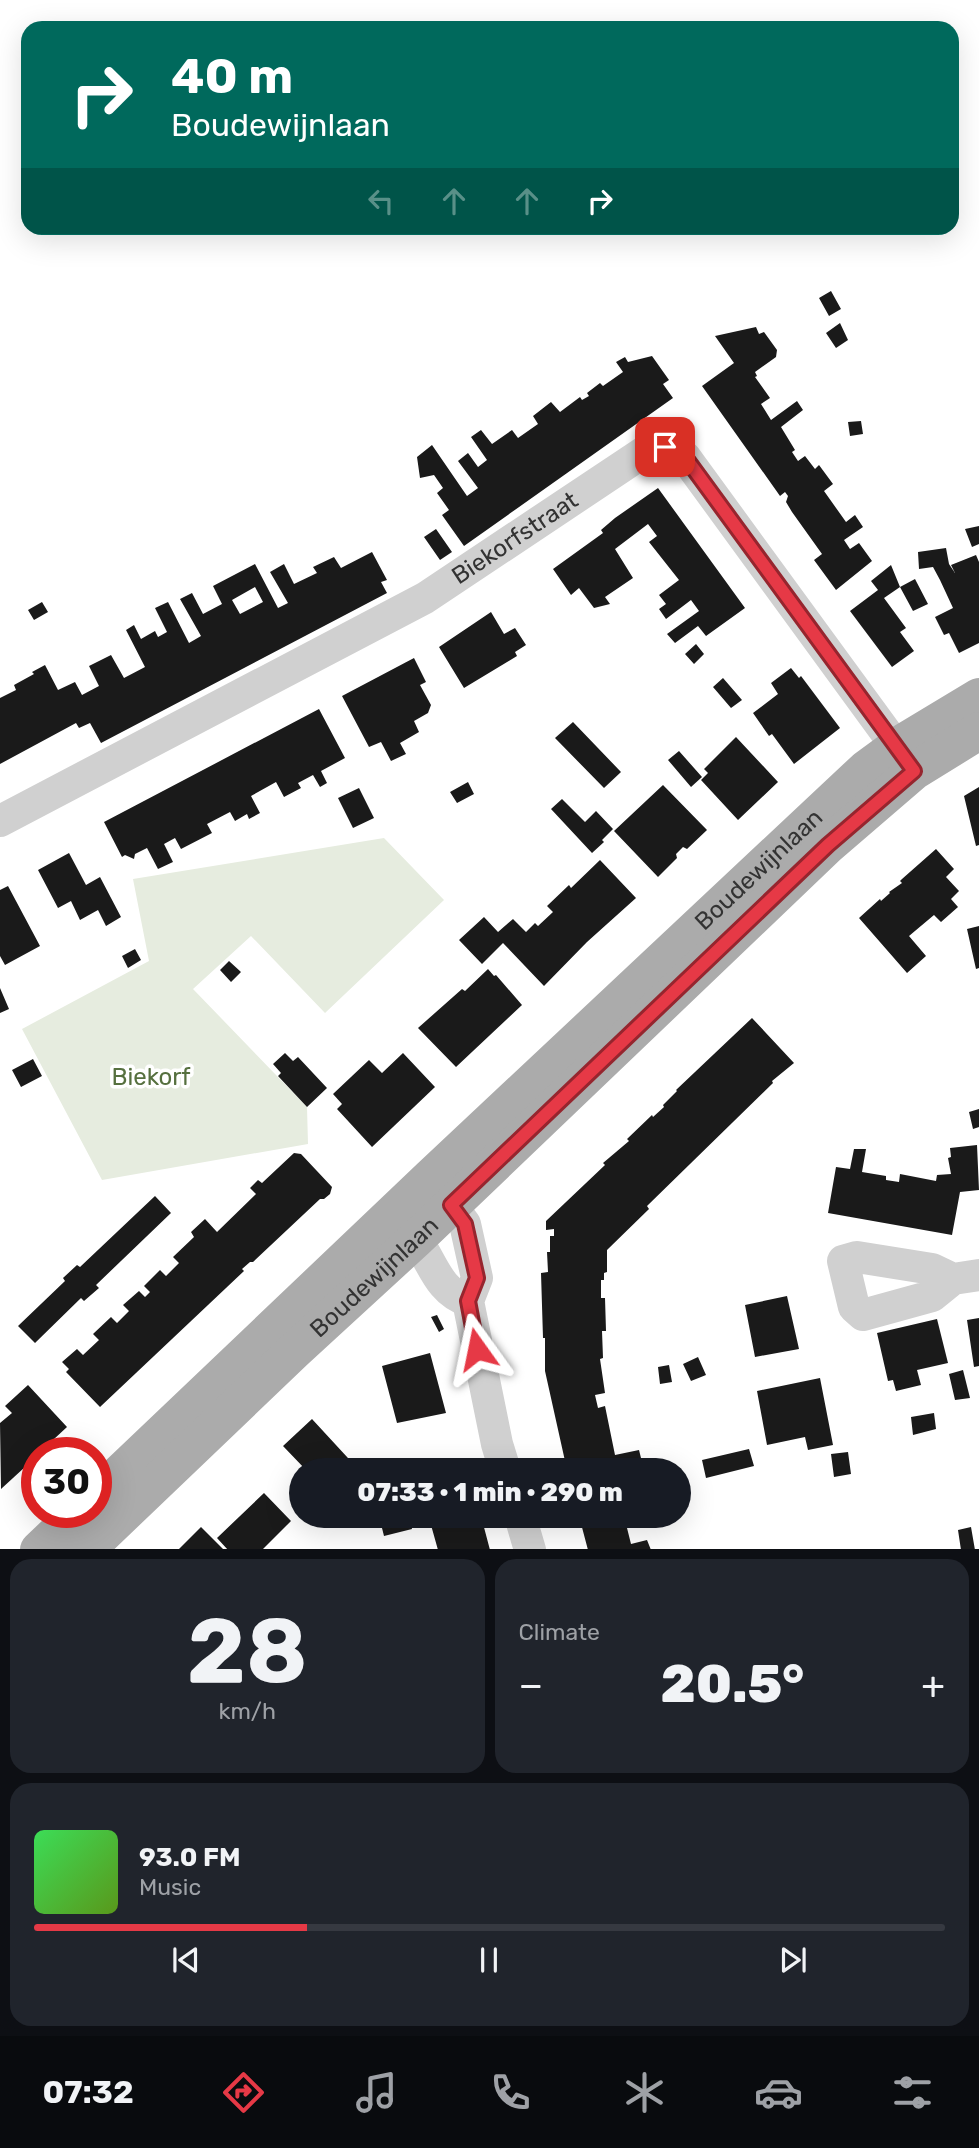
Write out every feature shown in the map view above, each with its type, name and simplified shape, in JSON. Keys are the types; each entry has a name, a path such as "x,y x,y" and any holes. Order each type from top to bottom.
{"main road":[{"name":"Boudewijnlaan","path":"112,1482 404,1227 451,1205 828,845 905,759 979,696"},
{"name":"Boudewijnlaan","path":"86,1549 294,1351 404,1227 788,842 866,769 905,759 979,731"},
{"path":"39,1549 62,1528"}],"street":[{"name":"Biekorfstraat","path":"0,821 425,598 645,452 665,447 685,457 905,759"},
{"path":"451,1205 465,1224 477,1278 468,1301 501,1458"},
{"path":"404,1227 442,1285 455,1297 468,1301"},
{"path":"524,1528 530,1549"}],"green space":[{"name":"Biekorf","path":"384,838 444,900 325,1013 251,936 193,989 307,1107 308,1144 102,1180 22,1029 149,961 133,879"}],"building":[{"path":"831,291 841,309 829,316 819,298"},
{"path":"840,323 848,340 836,348 826,333"},
{"path":"756,327 759,334 764,332 777,350 776,357 755,372 755,377 770,398 761,404 771,420 797,401 803,410 781,427 795,450 792,452 798,461 805,456 815,469 819,465 833,484 824,491 846,522 855,515 863,527 844,540 850,549 859,543 872,561 836,590 814,560 822,554 786,502 788,496 785,492 780,496 702,386 734,363 715,336"},
{"path":"652,356 669,380 663,384 673,398 464,546 442,515 449,510 437,493 443,488 434,475 420,478 417,457 432,445 467,496 478,488 458,461 468,453 478,467 487,460 471,437 481,430 492,444 512,430 518,438 538,424 533,416 551,402 560,412 580,397 582,400 589,396 587,393 600,383 603,386 623,372 616,362 625,357 628,362"},
{"path":"861,421 863,434 850,436 848,422"},
{"path":"658,488 745,608 706,636 698,626 675,643 667,634 699,611 691,600 666,619 659,609 666,604 659,595 679,580 649,542 657,536 648,524 615,549 633,578 605,597 610,604 594,608 579,588 571,595 553,569 603,533 601,530 615,518"},
{"path":"979,526 979,544 972,547 965,529"},
{"path":"436,529 452,552 440,560 424,537"},
{"path":"946,548 949,564 955,573 951,565 976,555 979,562 979,643 959,653 949,633 944,635 935,617 953,608 940,580 933,567 919,569 918,552"},
{"path":"372,552 387,580 381,582 387,593 101,743 90,723 79,728 76,723 0,764 0,698 16,690 14,685 34,674 32,672 45,665 58,690 75,682 82,695 99,686 89,666 111,655 124,678 145,667 126,630 134,625 141,639 155,631 158,637 167,632 155,608 168,602 189,643 201,636 180,599 192,593 203,614 222,604 213,586 255,564 278,608 288,603 270,572 284,564 294,584 317,573 313,567 334,557 341,568","holes":["255,587 263,602 240,614 232,600"]},
{"path":"891,565 900,587 884,598 906,628 900,632 914,651 892,667 850,611 878,590 871,581"},
{"path":"915,579 928,604 913,611 900,587"},
{"path":"42,602 48,612 34,620 28,610"},
{"path":"491,612 504,634 515,628 526,645 515,652 517,656 464,688 439,647"},
{"path":"696,644 704,654 694,664 685,654"},
{"path":"414,658 426,682 420,685 431,705 428,713 414,721 419,732 400,743 406,754 391,761 381,742 369,747 342,696"},
{"path":"791,668 799,678 801,676 840,728 794,764 753,713 778,694 771,683"},
{"path":"723,678 742,700 731,708 713,687"},
{"path":"319,709 345,758 321,771 327,783 320,787 313,775 298,783 301,788 284,797 276,782 251,796 260,813 249,819 247,814 235,821 230,812 207,824 212,833 181,849 175,838 164,844 173,862 158,869 147,848 135,854 134,859 125,855 122,857 104,822"},
{"path":"573,722 621,772 604,788 555,738"},
{"path":"736,737 778,782 738,820 701,780 708,773 704,769"},
{"path":"679,751 702,777 691,787 668,760"},
{"path":"468,782 474,794 457,803 450,792"},
{"path":"663,785 707,830 687,849 683,847 676,854 677,858 658,877 614,831"},
{"path":"979,787 979,845 976,846 964,796"},
{"path":"359,788 374,818 353,828 338,798"},
{"path":"562,799 585,822 596,811 613,829 592,853 551,809"},
{"path":"936,849 954,869 946,877 959,891 951,899 958,907 941,922 934,915 909,936 926,956 907,973 859,918 902,883 900,881"},
{"path":"69,853 86,885 100,877 121,917 106,926 98,910 80,920 71,901 58,908 38,870"},
{"path":"600,860 636,898 544,986 503,943 482,964 459,940 484,917 498,932 513,919 526,932 535,923 538,926 553,912 547,906 569,885 571,888"},
{"path":"8,886 40,946 5,965 0,956 0,890"},
{"path":"979,926 979,968 976,969 967,929"},
{"path":"135,949 141,960 128,968 122,956"},
{"path":"229,961 241,972 231,982 220,970"},
{"path":"488,969 522,1005 456,1067 418,1028"},
{"path":"0,988 9,1009 0,1013"},
{"path":"752,1018 794,1063 772,1081 773,1083 647,1206 649,1209 607,1250 607,1272 604,1273 604,1280 601,1280 601,1298 605,1298 606,1331 602,1331 603,1358 600,1359 605,1393 595,1395 598,1408 605,1406 615,1455 639,1450 641,1458 564,1458 545,1371 541,1273 548,1272 547,1252 550,1252 550,1236 554,1236 554,1229 546,1230 546,1221 605,1165 603,1163 629,1141 627,1139 664,1107 676,1090"},
{"path":"285,1053 293,1061 298,1057 327,1088 307,1107 278,1076 281,1073 273,1064"},
{"path":"403,1053 435,1087 372,1147 337,1109 342,1104 333,1094 369,1060 382,1073"},
{"path":"33,1059 42,1076 21,1087 12,1070"},
{"path":"979,1109 979,1127 973,1129 969,1112"},
{"path":"977,1145 979,1190 960,1192 952,1235 828,1213 836,1167 850,1169 854,1149 866,1149 862,1172 886,1176 886,1180 899,1182 900,1174 936,1181 937,1175 951,1174 948,1158 951,1157 950,1148"},
{"path":"294,1153 301,1154 332,1187 330,1194 320,1199 253,1262 242,1269 244,1271 100,1407 66,1372 69,1369 62,1362 77,1349 83,1355 99,1340 93,1334 111,1317 117,1323 129,1311 123,1305 139,1291 145,1297 150,1292 144,1286 160,1270 166,1276 179,1263 173,1257 194,1237 191,1232 205,1219 217,1232 256,1194 250,1188 258,1180 262,1183"},
{"path":"155,1196 171,1213 96,1285 99,1288 84,1301 81,1298 35,1343 18,1326 65,1281 63,1278 77,1265 80,1267"},
{"path":"787,1296 799,1349 755,1357 745,1305"},
{"path":"437,1315 444,1329 439,1332 431,1317"},
{"path":"979,1318 979,1366 974,1367 967,1320"},
{"path":"937,1319 948,1363 917,1370 921,1385 896,1391 893,1380 888,1381 877,1333"},
{"path":"430,1353 446,1413 397,1423 382,1366"},
{"path":"698,1357 706,1375 691,1381 683,1364"},
{"path":"669,1365 672,1382 660,1384 658,1367"},
{"path":"963,1370 970,1398 955,1400 949,1374"},
{"path":"820,1378 833,1445 808,1450 805,1437 767,1445 757,1391"},
{"path":"28,1385 67,1427 56,1437 21,1437 21,1471 1,1489 0,1423 12,1413 5,1406"},
{"path":"934,1413 936,1429 913,1435 911,1417"},
{"path":"312,1419 348,1458 294,1458 283,1446"},
{"path":"749,1449 754,1466 706,1478 702,1460"},
{"path":"848,1452 851,1474 834,1477 831,1454"},
{"path":"264,1493 289,1519 289,1523 263,1549 227,1549 217,1538"},
{"path":"201,1527 223,1549 179,1549"},
{"path":"971,1527 975,1549 961,1549 958,1530"},
{"path":"382,1528 412,1528 412,1529 384,1536"},
{"path":"432,1528 484,1528 490,1549 438,1549"},
{"path":"582,1528 627,1528 631,1544 647,1540 651,1549 588,1549"}],"route":[{"path":"477,1349 468,1301 477,1278 465,1224 451,1205 828,845 914,771 685,457 665,447"}]}
